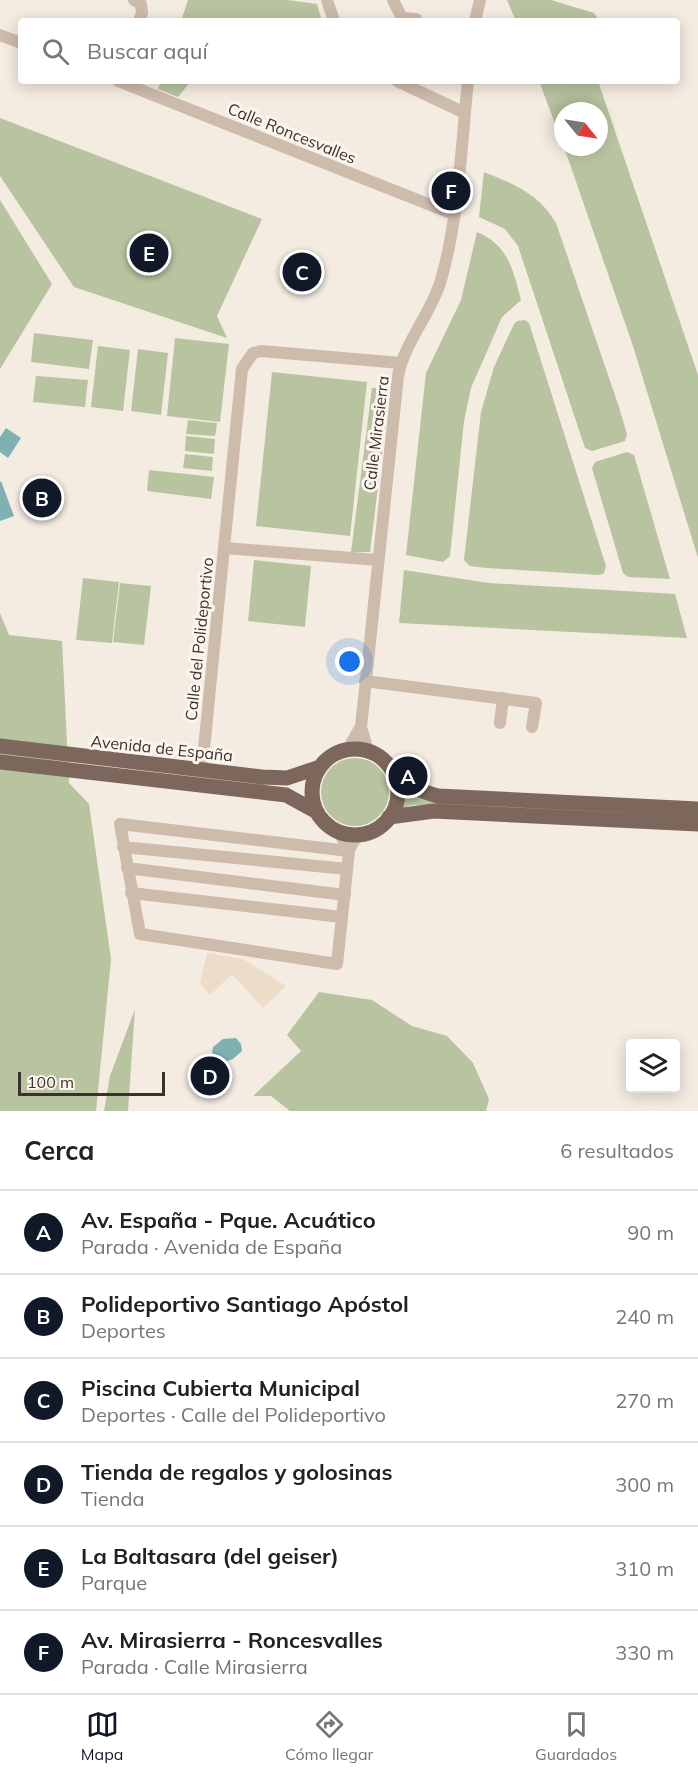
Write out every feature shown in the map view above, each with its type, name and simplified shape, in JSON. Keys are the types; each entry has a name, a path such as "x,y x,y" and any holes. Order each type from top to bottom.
{"main road":[{"name":"Avenida de España","path":"0,746 92,759 287,778 320,767"},
{"path":"392,771 398,794 389,817 379,827 361,834 339,832 322,820 317,812 312,789 320,767 337,753 348,749 368,751 378,755 401,780 420,792 438,796 698,809"},
{"name":"Avenida de España","path":"0,762 87,774 286,795 317,812"},
{"path":"389,817 434,812 698,824"}],"street":[{"path":"134,0 141,4 140,18"},
{"path":"327,0 333,18"},
{"path":"385,0 396,18"},
{"path":"393,0 402,18"},
{"path":"476,18 478,2"},
{"path":"0,35 18,42"},
{"name":"Calle Roncesvalles","path":"126,84 453,214"},
{"path":"403,84 465,113"},
{"name":"Calle Mirasierra","path":"368,751 361,726 401,363 430,310 440,282 453,214 468,84"},
{"name":"Calle del Polideportivo","path":"202,769 242,369 246,361 261,351 401,363"},
{"name":"Calle del Polideportivo","path":"224,548 378,560"},
{"path":"365,681 536,703 532,727"},
{"path":"500,723 503,699"},
{"name":"Calle Mirasierra","path":"348,749 361,726"},
{"path":"349,851 120,824 140,934 338,964 349,851 353,842 361,834"},
{"path":"339,832 349,851"},
{"path":"123,847 347,869"},
{"path":"127,868 345,895"},
{"path":"131,893 342,918"}],"green space":[{"path":"188,0 287,0 317,4 321,18 182,18"},
{"path":"507,0 551,0 594,13 597,18 515,18"},
{"path":"160,84 189,84 178,97 158,89"},
{"path":"540,84 599,84 605,102 554,102 554,121"},
{"path":"608,110 698,375 698,558 633,346 567,156 608,156"},
{"path":"0,118 262,219 217,316 227,338 74,287 0,176"},
{"path":"484,172 534,197 556,223 618,404 627,434 625,441 592,451 585,448 518,246 505,229 479,217"},
{"path":"0,200 52,284 0,369"},
{"path":"477,232 496,244 508,259 521,300 502,317 471,388 464,421 450,556 443,562 406,555 426,373 461,300"},
{"path":"525,320 529,323 606,566 604,573 599,575 487,568 470,566 464,560 481,412 494,367 514,324"},
{"path":"34,333 93,340 89,369 31,362"},
{"path":"175,338 229,344 220,422 167,416"},
{"path":"98,346 130,350 123,411 91,407"},
{"path":"138,349 168,353 161,415 131,411"},
{"path":"272,372 367,382 350,536 256,526"},
{"path":"36,376 88,380 85,407 33,402"},
{"path":"372,388 390,388 370,552 351,552"},
{"path":"188,420 217,423 215,436 186,434"},
{"path":"186,436 215,439 214,454 185,451"},
{"path":"627,452 634,455 670,579 628,577 623,573 592,468 595,462"},
{"path":"185,454 213,457 212,471 183,468"},
{"path":"149,470 214,477 211,499 147,491"},
{"path":"254,560 311,566 305,627 248,621"},
{"path":"404,570 489,583 675,594 687,638 399,623"},
{"path":"83,578 119,582 112,643 76,640"},
{"path":"120,583 151,586 144,645 113,642"},
{"path":"0,613 9,635 62,641 69,783 89,804 111,959 96,1111 0,1111"},
{"path":"348,758 362,758 374,763 384,773 389,792 384,811 374,821 362,826 348,826 336,821 326,811 321,799 321,785 326,773 336,763"},
{"path":"403,789 414,795 698,816 698,820 413,805 399,809"},
{"path":"319,992 372,1000 412,1026 447,1036 473,1063 489,1099 486,1111 290,1111 271,1096 253,1096 301,1051 287,1035"},
{"path":"135,1009 128,1111 104,1111 110,1076"}],"shaded area":[{"path":"207,953 243,959 286,986 263,1008 232,974 210,995 200,983"}],"water":[{"path":"6,428 21,438 8,458 0,452 0,437"},
{"path":"0,482 14,516 0,521"},
{"path":"236,1038 241,1044 242,1051 233,1059 222,1063 212,1053 213,1047 223,1039"}],"place":[{"name":"Av. Mirasierra - Roncesvalles","path":"451,191"},
{"name":"La Baltasara (del geiser)","path":"149,253"},
{"name":"Piscina Cubierta Municipal","path":"302,272"},
{"name":"Polideportivo Santiago Apóstol","path":"42,498"},
{"name":"Av. España - Pque. Acuático","path":"408,776"},
{"name":"Tienda de regalos y golosinas","path":"210,1076"}]}
